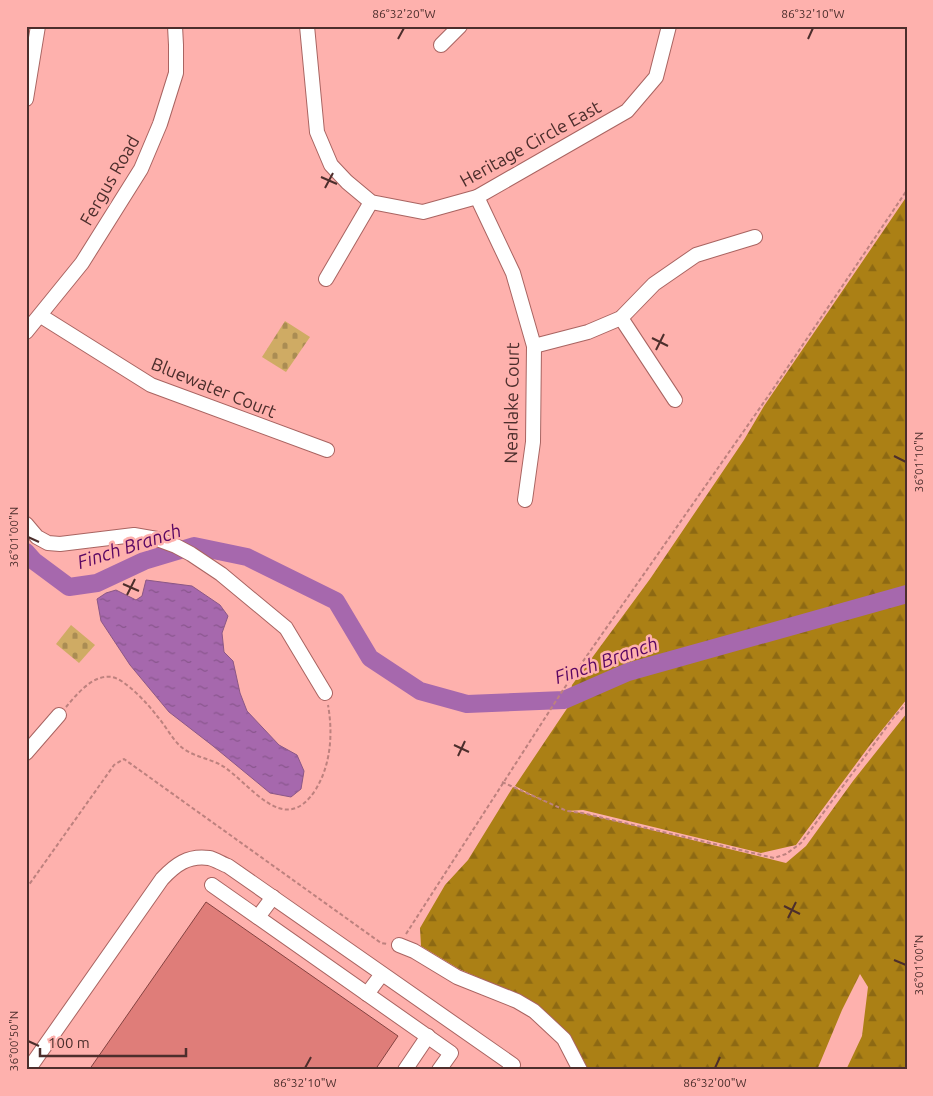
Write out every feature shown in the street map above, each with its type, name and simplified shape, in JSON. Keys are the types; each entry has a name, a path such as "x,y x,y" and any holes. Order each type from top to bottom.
{"street":[{"path":"26,99 38,26"},
{"name":"Fergus Road","path":"26,332 82,263 141,169 160,124 176,73 175,26"},
{"name":"Heritage Circle East","path":"307,26 317,132 331,165 347,182 371,202 423,212 477,197 627,111 656,77 669,26"},
{"path":"441,45 460,26"},
{"name":"Nearlake Court","path":"477,197 513,272 534,346 533,442 525,500"},
{"path":"326,279 371,202"},
{"path":"534,346 588,332 621,318 654,284 696,255 755,237"},
{"name":"Bluewater Court","path":"40,316 151,385 327,450"},
{"path":"621,318 675,400"},
{"path":"26,524 37,537 48,543 60,544 134,535 157,539 191,554 221,574 286,628 325,693"},
{"path":"26,753 59,714"},
{"path":"28,1070 162,879 175,865 191,860 210,858 228,866 514,1068"},
{"path":"212,885 451,1053 439,1070"},
{"path":"258,917 272,897"},
{"path":"399,945 414,951 457,977 517,1001 534,1011 564,1039 580,1070"},
{"path":"367,994 382,974"},
{"path":"405,1070 428,1036"}],"path":[{"path":"26,889 114,765 124,760 381,943 399,945 552,706 771,392 907,190"},
{"path":"59,714 77,693 89,684 104,677 113,677 124,683 156,713 181,746 221,766 264,801 285,810 305,802 321,781 327,764 331,736 325,693"},
{"path":"502,782 567,811 774,858 786,854 801,843 894,717 907,703"}],"green space":[{"path":"907,196 907,699 870,745 796,845 761,853 583,810 567,811 582,813 786,863 806,846 853,781 907,713 907,1070 846,1070 862,1036 868,987 860,974 842,1010 817,1070 588,1070 563,1030 523,997 459,969 421,946 420,928 445,885 468,860 513,787 544,801 515,786 568,707 572,685 650,579 744,440 764,406"},
{"path":"285,321 310,337 286,372 262,357"},
{"path":"71,625 95,645 79,663 56,644"}],"water":[{"path":"146,580 192,586 220,605 228,616 222,633 224,652 233,661 240,693 247,711 279,745 297,755 304,771 301,789 291,797 270,793 169,712 130,665 101,621 97,599 106,593 116,590 136,600 142,596"}],"building":[{"path":"206,902 398,1036 375,1070 89,1070"}],"waterway":[{"name":"Finch Branch","path":"26,552 34,561 69,587 97,583 144,561 194,546 247,557 336,601 370,658 420,691 467,704 564,700 628,672 907,594"}]}
